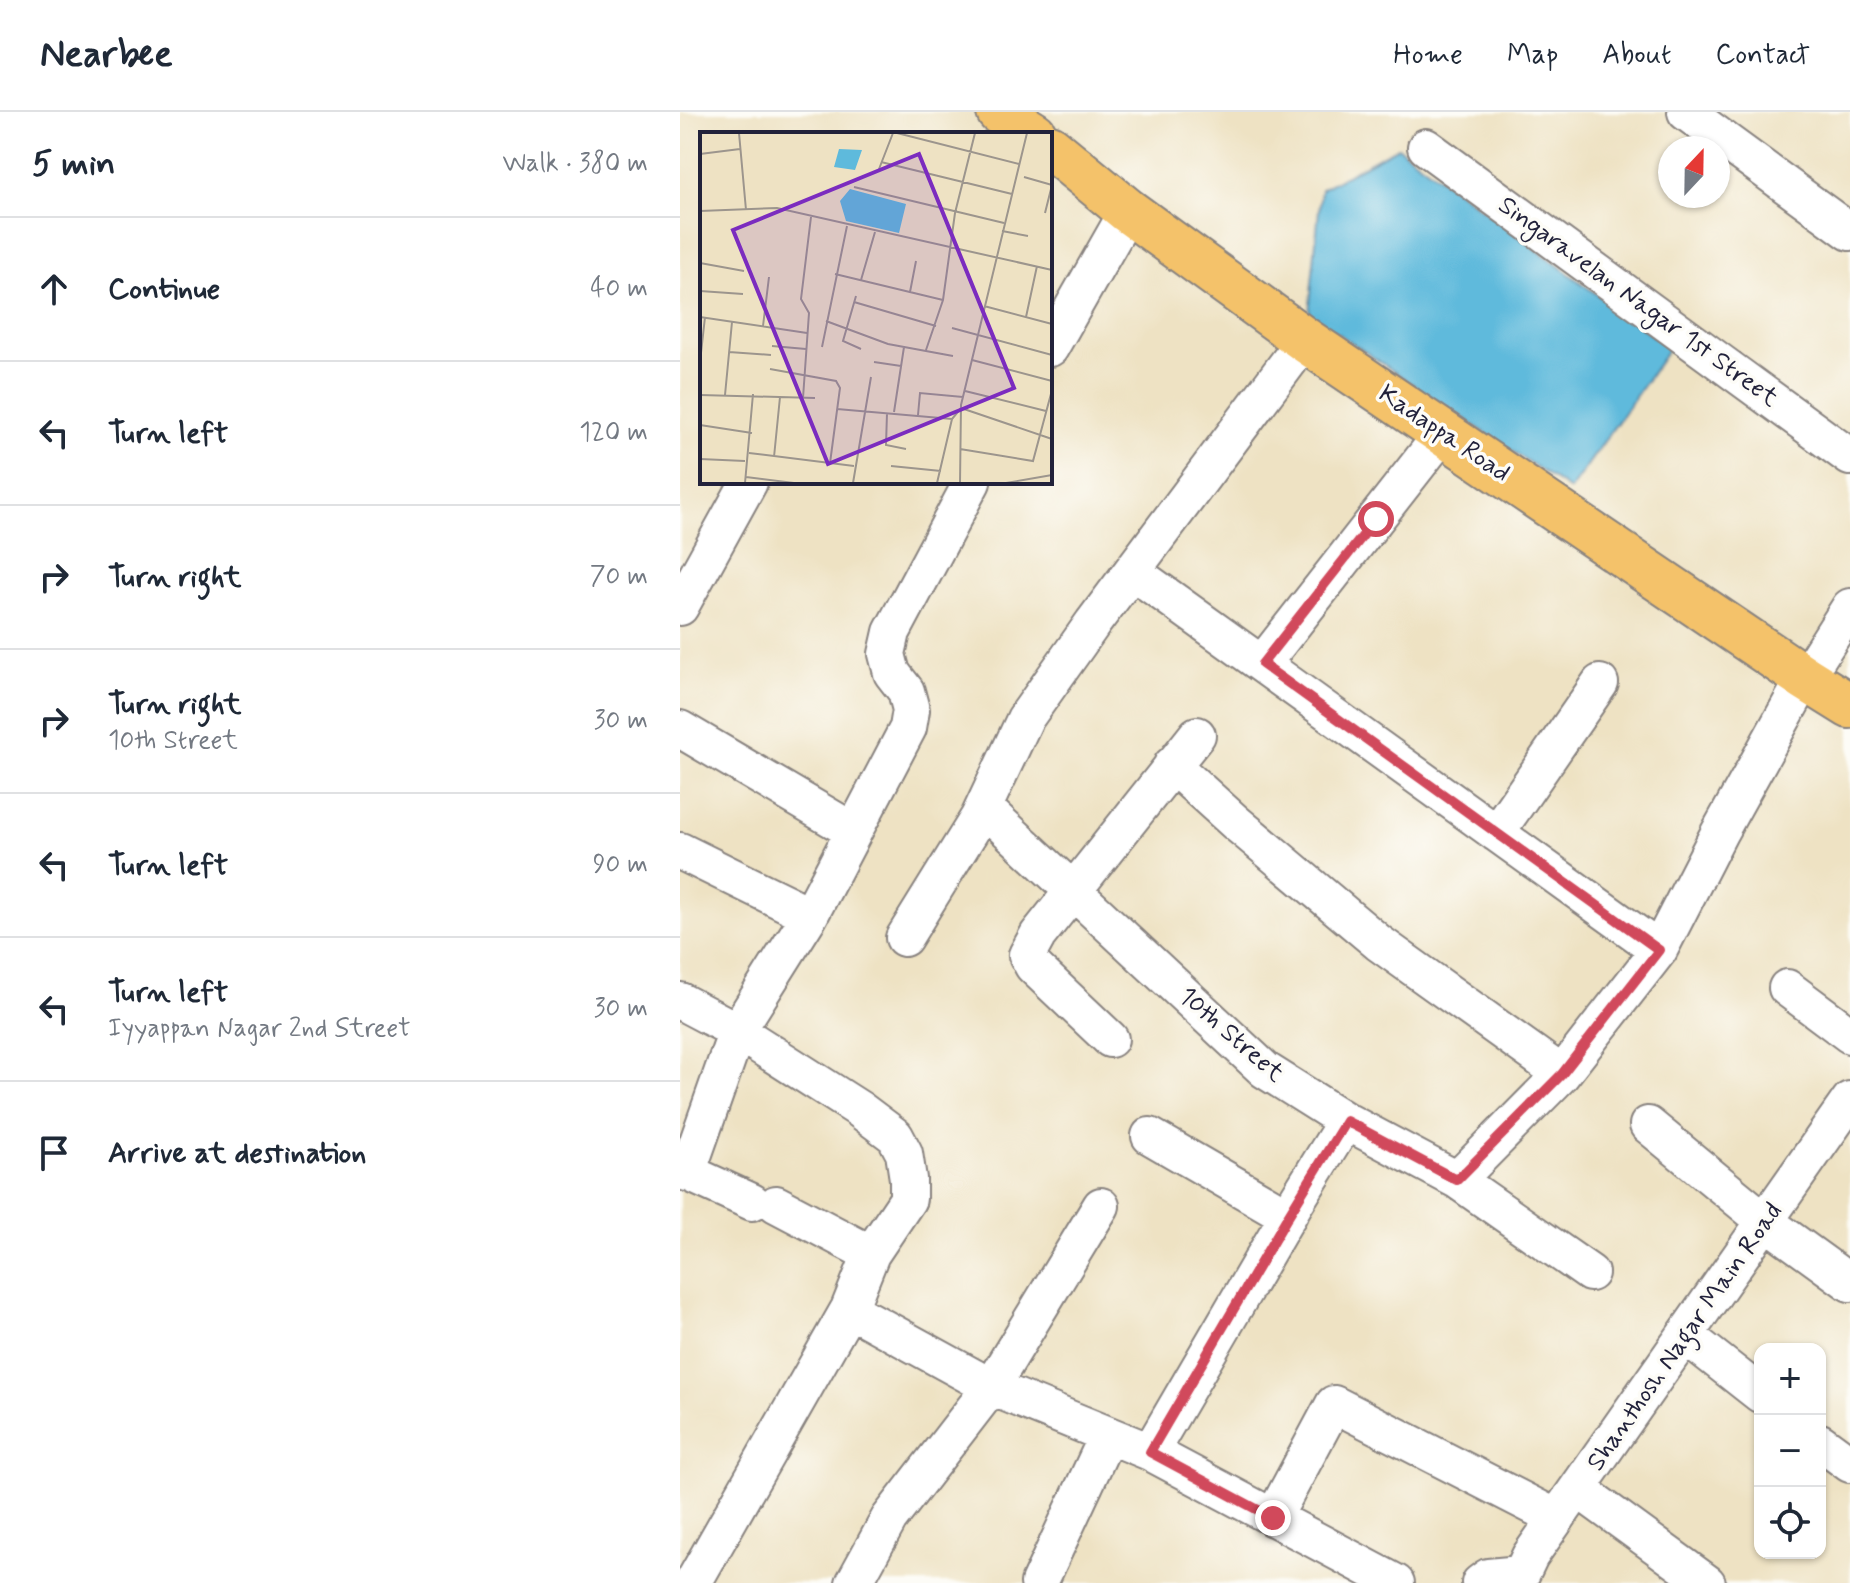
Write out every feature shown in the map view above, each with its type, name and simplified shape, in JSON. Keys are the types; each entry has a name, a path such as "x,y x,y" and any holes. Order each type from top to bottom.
{"main road":[{"path":"999,112 1031,132"},
{"name":"Kadappa Road","path":"1052,149 1128,211 1305,340 1850,706"}],"street":[{"path":"1686,112 1850,232"},
{"name":"Singaravelan Nagar 1st Street","path":"1426,147 1850,457"},
{"path":"1052,344 1128,211"},
{"path":"904,938 984,808 1025,719 1305,340"},
{"path":"1262,664 1443,433"},
{"path":"680,607 748,484"},
{"path":"871,1254 764,1203 684,1171 737,1031 810,915 908,728 911,710 906,691 892,673 887,654 892,632 971,484"},
{"path":"1132,571 1659,950"},
{"path":"1457,1180 1562,1074 1659,950 1719,833 1805,678 1850,607"},
{"path":"1496,833 1600,683"},
{"path":"680,729 853,831"},
{"path":"1110,1039 1033,966 1027,955 1031,944 1072,890 1197,735"},
{"path":"1172,765 1379,943 1562,1074"},
{"name":"10th Street","path":"984,808 1265,1070 1346,1121 1457,1180 1590,1273"},
{"path":"680,851 810,915"},
{"path":"1787,988 1850,1035"},
{"path":"680,1001 737,1031 859,1109 895,1136 904,1153 908,1199 871,1254 849,1309 692,1583 680,1577"},
{"name":"Shanthosh Nagar Main Road","path":"1523,1580 1530,1556 1850,1100"},
{"path":"1150,1452 1346,1121"},
{"path":"1648,1125 1766,1222 1850,1283"},
{"path":"1150,1136 1288,1216"},
{"path":"854,1583 889,1519 991,1387 1101,1206"},
{"path":"849,1309 991,1387 1150,1452 1396,1583"},
{"path":"1685,1335 1754,1389"},
{"path":"1273,1518 1334,1404 1557,1518"},
{"path":"1039,1583 1108,1435"},
{"path":"1826,1446 1850,1464"},
{"path":"1578,1489 1707,1583"},
{"path":"1480,1583 1488,1577 1523,1580"}],"water":[{"path":"1398,147 1669,348 1570,490 1309,314 1321,189"}],"route":[{"path":"1273,1518 1150,1452 1346,1121 1457,1180 1562,1074 1659,950 1262,664 1376,519"}]}
